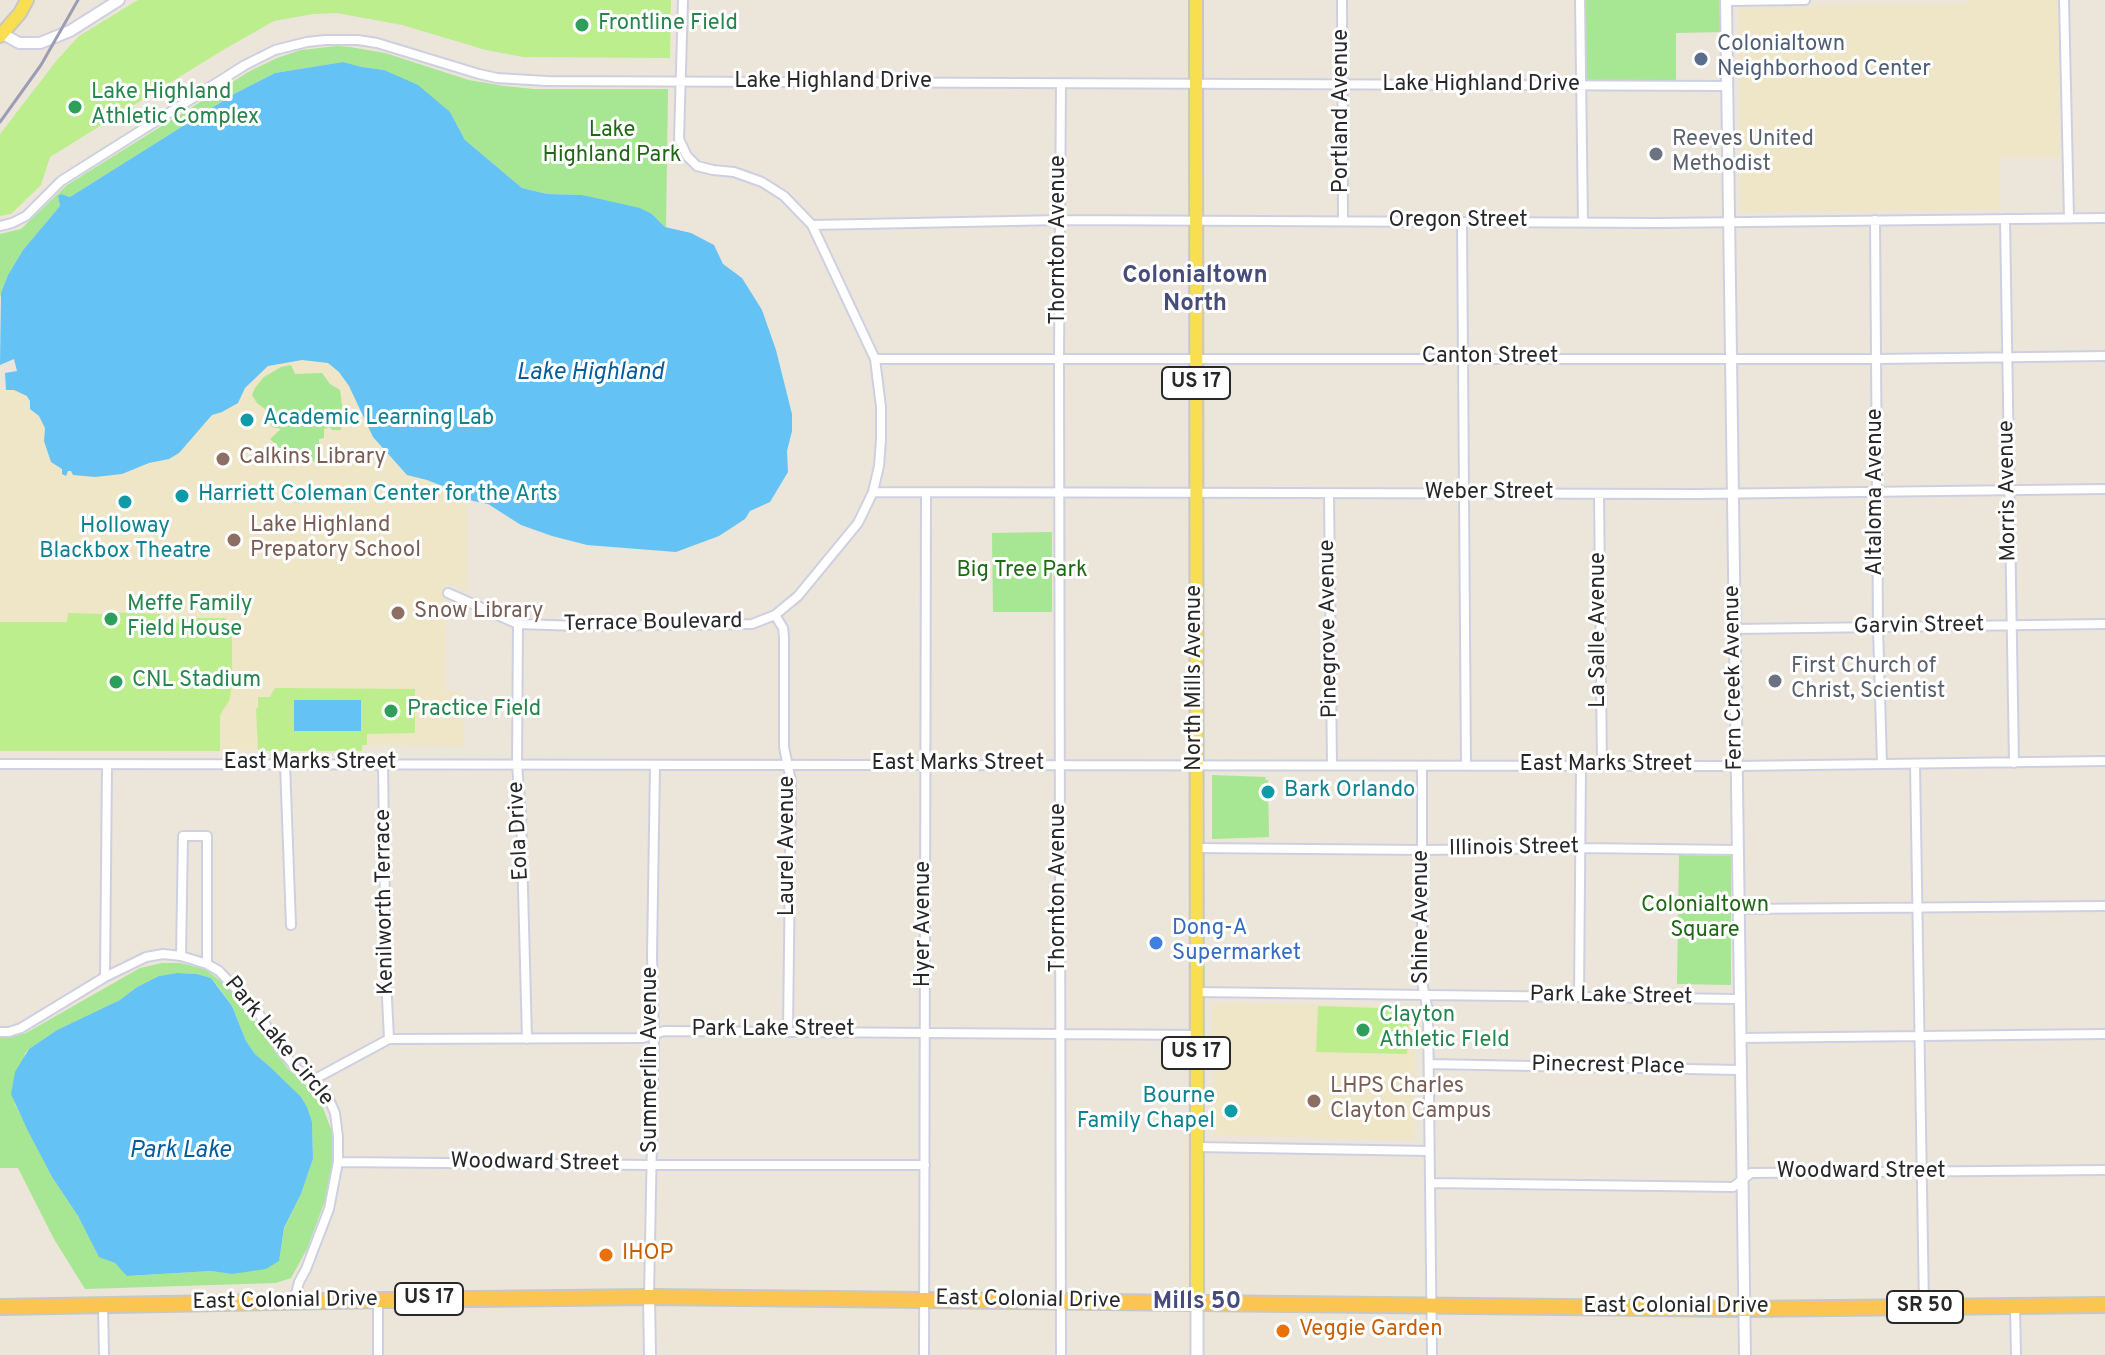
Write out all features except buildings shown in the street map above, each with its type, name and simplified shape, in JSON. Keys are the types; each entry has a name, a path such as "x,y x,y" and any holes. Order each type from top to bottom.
{"highway":[{"name":"East Colonial Drive","path":"0,1307 649,1297 1744,1309 2105,1305"}],"main road":[{"path":"2,35 27,0"},
{"name":"North Mills Avenue","path":"1196,0 1197,1355"}],"street":[{"path":"2,35 19,43 40,43 70,31 119,0"},
{"name":"Terrace Boulevard","path":"448,593 518,624 752,624 775,615 798,596 858,523 873,492 881,440 881,407 875,359 812,225 784,196 762,182 734,172 697,166 687,156 679,139 683,0"},
{"name":"Portland Avenue","path":"1342,0 1343,221"},
{"path":"1580,0 1583,222"},
{"path":"1726,0 1805,0"},
{"name":"Fern Creek Avenue","path":"1726,0 1745,1355"},
{"path":"2064,0 2069,218"},
{"name":"Lake Highland Drive","path":"0,226 19,220 61,181 245,65 275,50 339,39 377,43 479,74 519,80 1727,86"},
{"name":"Thornton Avenue","path":"1061,84 1061,1355"},
{"name":"Oregon Street","path":"812,225 1061,220 1730,222 2105,218"},
{"name":"Morris Avenue","path":"2005,219 2014,763"},
{"name":"Altaloma Avenue","path":"1875,220 1882,764"},
{"path":"1462,222 1466,765"},
{"name":"Canton Street","path":"875,359 1877,359 2105,356"},
{"name":"Weber Street","path":"873,492 1733,494 2105,489"},
{"name":"Hyer Avenue","path":"924,1355 926,493"},
{"name":"Pinegrove Avenue","path":"1329,493 1332,765"},
{"name":"La Salle Avenue","path":"1599,494 1602,766"},
{"name":"Laurel Avenue","path":"775,615 783,628 784,637 784,747 791,781 788,1031"},
{"name":"Eola Drive","path":"518,624 517,765 527,1039"},
{"name":"Garvin Street","path":"1734,629 2105,624"},
{"path":"2014,763 2105,761"},
{"name":"East Marks Street","path":"0,764 1736,766 2014,763"},
{"path":"285,764 291,925"},
{"name":"Kenilworth Terrace","path":"383,764 389,1039"},
{"path":"1915,764 1924,1307"},
{"path":"105,977 107,765"},
{"name":"Summerlin Avenue","path":"650,1355 655,765"},
{"name":"Shine Avenue","path":"1422,766 1422,982 1428,1011 1432,1355"},
{"path":"1579,996 1581,766"},
{"path":"181,956 183,836 207,836 207,964"},
{"name":"Illinois Street","path":"1196,848 1737,850"},
{"path":"1737,909 2105,906"},
{"name":"Park Lake Circle","path":"0,1032 21,1028 105,977 146,957 163,954 181,956 219,971 258,1012 280,1049 297,1069 313,1080 328,1097 335,1113 338,1162 329,1209 294,1301"},
{"name":"Park Lake Street","path":"1196,992 1738,999"},
{"name":"Park Lake Street","path":"313,1080 389,1039 643,1038 664,1031 1196,1035"},
{"path":"1740,1038 2105,1034"},
{"name":"Pinecrest Place","path":"1429,1064 1739,1070"},
{"path":"1196,1147 1429,1151"},
{"name":"Woodward Street","path":"338,1162 925,1165"},
{"name":"Woodward Street","path":"1430,1183 1733,1187 1751,1173 2105,1170"},
{"path":"378,1300 378,1355"},
{"path":"103,1306 104,1355"},
{"path":"2015,1306 2016,1355"}],"shaded area":[{"path":"1969,0 2058,0 2060,157 2000,157 2000,209 1741,212 1739,7 1968,4"},
{"name":"Lake Highland Prepatory School","path":"301,360 328,363 339,372 373,437 402,471 467,498 467,591 446,582 445,691 463,692 464,746 363,745 362,751 0,751 0,389 14,390 27,396 31,409 45,428 44,441 51,462 62,469 64,475 68,471 122,474 179,453 212,415 223,412 268,366"},
{"name":"LHPS Charles Clayton Campus","path":"1212,1004 1415,1008 1414,1140 1214,1134"}],"green space":[{"name":"Lake Highland Athletic Complex","path":"138,0 671,0 670,58 523,57 486,50 402,25 337,13 274,21 50,157 41,185 11,214 0,216 0,134 79,36"},
{"path":"1580,0 1726,0 1726,32 1676,33 1676,86 1581,86"},
{"name":"Lake Highland Park","path":"337,46 385,53 469,80 504,86 534,89 668,89 666,228 652,214 582,195 547,194 522,188 465,140 450,112 384,70 343,62 275,73 234,94 70,197 58,196 60,206 23,250 8,275 0,297 0,234 21,229 67,185 250,71 301,50"},
{"path":"291,365 295,374 322,373 330,384 340,390 341,430 324,429 324,438 319,439 319,458 315,461 291,459 270,439 281,429 272,427 265,409 252,395 264,377"},
{"name":"Big Tree Park","path":"1052,532 1052,612 993,612 992,533"},
{"name":"CNL Stadium","path":"68,613 160,614 165,622 171,623 178,623 178,618 226,618 226,636 232,636 232,686 229,701 220,715 220,751 0,751 0,622 67,622"},
{"path":"275,688 415,689 415,733 367,734 367,745 362,745 362,751 258,751 258,697 270,697"},
{"path":"1212,775 1266,777 1269,837 1212,839"},
{"name":"Colonialtown Square","path":"1679,855 1731,856 1731,985 1677,984"},
{"path":"180,963 205,969 227,986 288,1069 310,1089 323,1108 332,1132 333,1158 326,1198 307,1249 291,1278 276,1283 85,1289 54,1239 18,1168 0,1168 0,1036 26,1033 140,968","holes":["197,974 211,978 220,989 232,1006 246,1041 312,1122 313,1159 284,1229 279,1260 233,1274 211,1271 128,1276 115,1263 99,1256 78,1216 52,1177 15,1104 25,1053 57,1030 120,1000 159,976"]},
{"name":"Clayton Athletic FIeld","path":"1318,1006 1409,1009 1407,1054 1316,1052"}],"water":[{"name":"Lake Highland","path":"343,62 384,70 418,85 450,112 465,140 522,188 547,194 582,195 640,208 652,214 665,227 691,233 714,245 723,264 742,278 762,310 792,414 787,451 788,472 770,502 750,511 745,519 719,536 676,552 587,545 552,536 521,525 488,504 469,500 450,489 407,475 373,437 339,372 328,363 302,360 268,366 245,388 238,403 212,415 179,453 169,459 122,474 95,477 73,475 68,471 66,476 62,474 62,469 51,462 44,441 45,428 39,416 30,409 27,396 6,390 5,373 17,371 14,359 0,365 1,293 23,250 60,206 58,196 70,197 234,94 275,73"},
{"path":"294,700 361,700 361,731 294,731"},
{"name":"Park Lake","path":"177,973 211,978 232,1006 246,1041 255,1054 301,1097 312,1122 313,1159 301,1194 284,1228 279,1261 266,1269 232,1274 211,1271 127,1276 115,1263 99,1257 78,1216 52,1177 11,1094 15,1072 29,1049 57,1030 120,1000 137,987 159,976"}],"railway":[{"path":"0,122 41,65 78,0"}],"place":[{"name":"Frontline Field","path":"582,25"},
{"name":"Colonialtown Neighborhood Center","path":"1701,59"},
{"name":"Lake Highland Athletic Complex","path":"75,107"},
{"name":"Reeves United Methodist","path":"1656,154"},
{"name":"Academic Learning Lab","path":"247,420"},
{"name":"Calkins Library","path":"223,459"},
{"name":"Harriett Coleman Center for the Arts","path":"182,496"},
{"name":"Holloway Blackbox Theatre","path":"125,502"},
{"name":"Lake Highland Prepatory School","path":"234,540"},
{"name":"Snow Library","path":"398,613"},
{"name":"Meffe Family Field House","path":"111,619"},
{"name":"First Church of Christ, Scientist","path":"1775,681"},
{"name":"CNL Stadium","path":"116,682"},
{"name":"Practice Field","path":"391,711"},
{"name":"Bark Orlando","path":"1268,792"},
{"name":"Dong-A Supermarket","path":"1156,943"},
{"name":"Clayton Athletic FIeld","path":"1363,1030"},
{"name":"LHPS Charles Clayton Campus","path":"1314,1101"},
{"name":"Bourne Family Chapel","path":"1231,1111"},
{"name":"IHOP","path":"606,1255"},
{"name":"Veggie Garden","path":"1283,1331"}],"district":[{"name":"Colonialtown North","path":"1195,291"},
{"name":"Mills 50","path":"1197,1303"}]}
